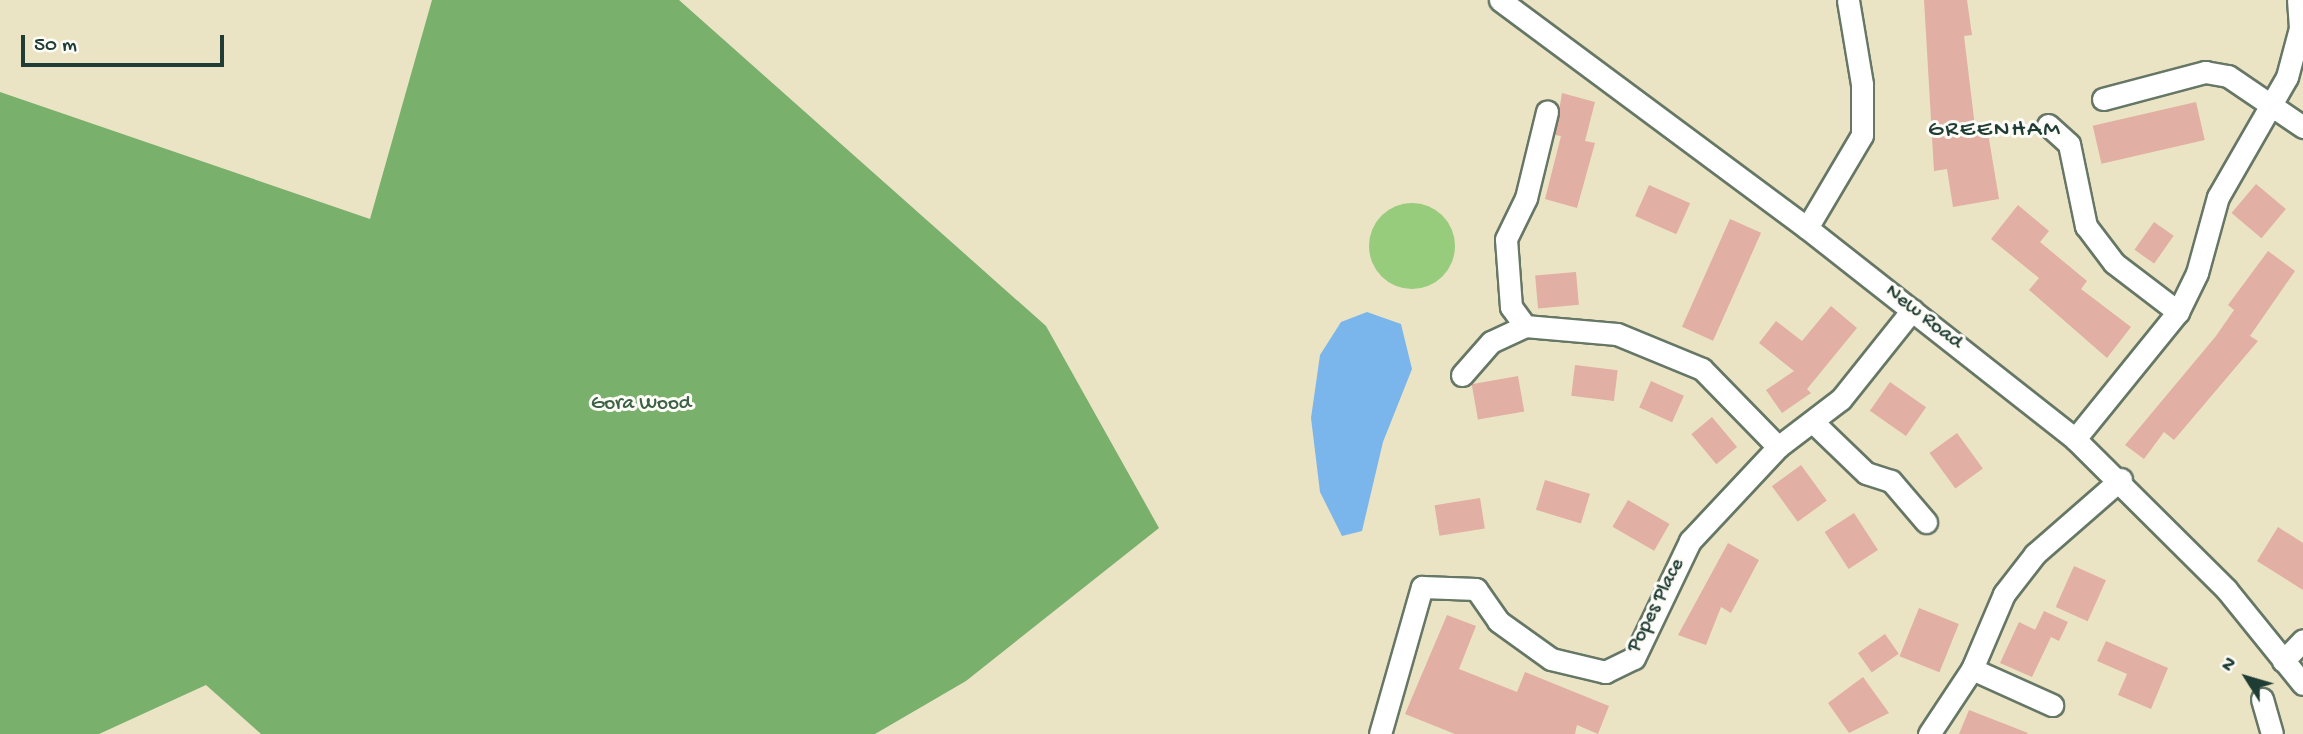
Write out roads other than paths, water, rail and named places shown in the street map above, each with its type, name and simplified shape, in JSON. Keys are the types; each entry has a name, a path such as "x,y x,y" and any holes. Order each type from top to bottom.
{"street":[{"name":"New Road","path":"1500,0 1807,228 2075,439 2121,479 2226,589 2303,684"},
{"path":"1807,228 1862,135 1864,104 1848,0"},
{"path":"2075,439 2178,312 2197,273 2218,197 2271,107 2300,28 2298,0"},
{"path":"2104,99 2205,72 2228,76 2303,127"},
{"path":"1525,326 1511,307 1506,239 1526,198 1548,112"},
{"path":"2048,125 2069,144 2086,226 2115,263 2178,312"},
{"name":"Popes Place","path":"1380,734 1422,587 1476,589 1498,621 1551,659 1605,672 1634,658 1690,541 1778,447 1815,424 1912,310"},
{"path":"1462,375 1491,342 1525,326 1617,334 1668,351 1737,398 1778,447"},
{"path":"1815,424 1866,473 1891,481 1926,522"},
{"path":"1929,734 1972,670 2004,594 2035,554 2121,479"},
{"path":"2283,661 2303,640"},
{"path":"1972,670 2052,705"},
{"path":"2262,699 2272,734"}],"water":[{"path":"1367,312 1401,324 1412,369 1383,442 1362,531 1342,536 1320,492 1311,418 1320,355 1341,322"}],"district":[{"name":"GREENHAM","path":"1995,131"}],"park label":[{"name":"Gora Wood","path":"641,405"}]}
